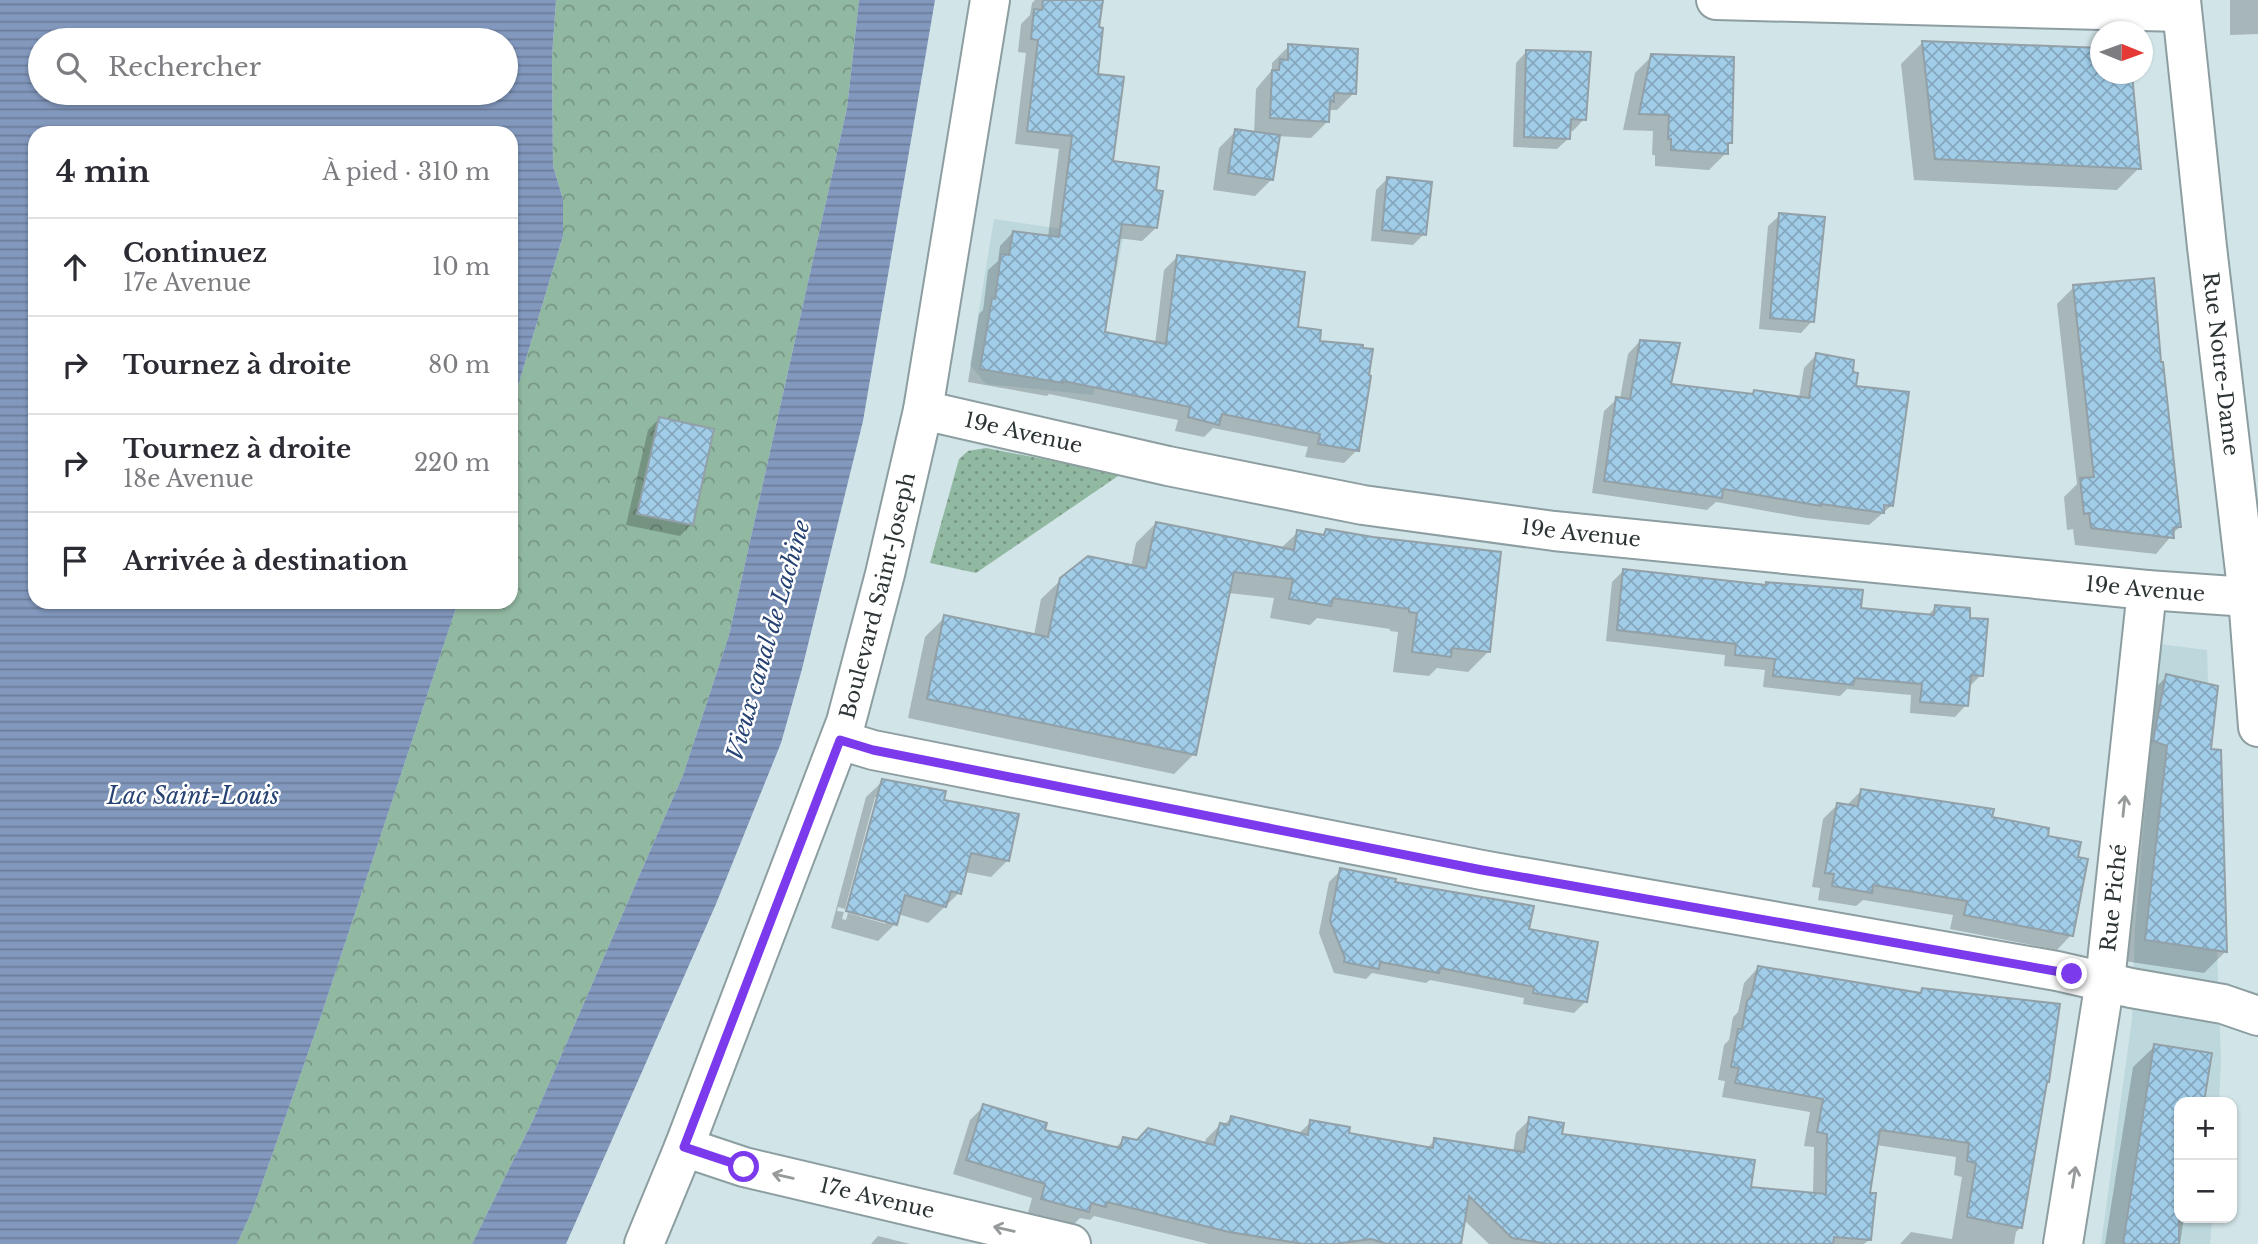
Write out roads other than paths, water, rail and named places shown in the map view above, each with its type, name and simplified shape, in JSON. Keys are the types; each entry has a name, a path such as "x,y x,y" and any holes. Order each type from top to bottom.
{"street":[{"name":"Boulevard Saint-Joseph","path":"644,1244 684,1147 840,740 885,574 923,410 990,0"},
{"path":"1716,0 2181,6"},
{"name":"Rue Notre-Dame","path":"2181,6 2248,597 2258,727"},
{"name":"19e Avenue","path":"923,410 1168,466 1363,505 1554,531 2147,590 2248,597"},
{"name":"Rue Piché","path":"2063,1244 2105,981 2147,590"},
{"path":"840,740 873,750 1482,870 2105,981 2222,1004 2258,1016"},
{"name":"17e Avenue","path":"684,1147 744,1167 1071,1244"}],"water":[{"name":"Lac Saint-Louis","path":"0,0 556,0 552,57 553,166 563,199 563,236 518,386 518,126 28,126 28,609 456,609 319,1022 253,1209 237,1244 0,1244"},
{"name":"Vieux canal de Lachine","path":"859,0 935,0 863,421 781,743 716,904 566,1244 472,1244 534,1118 683,775 729,635 847,108"}]}
